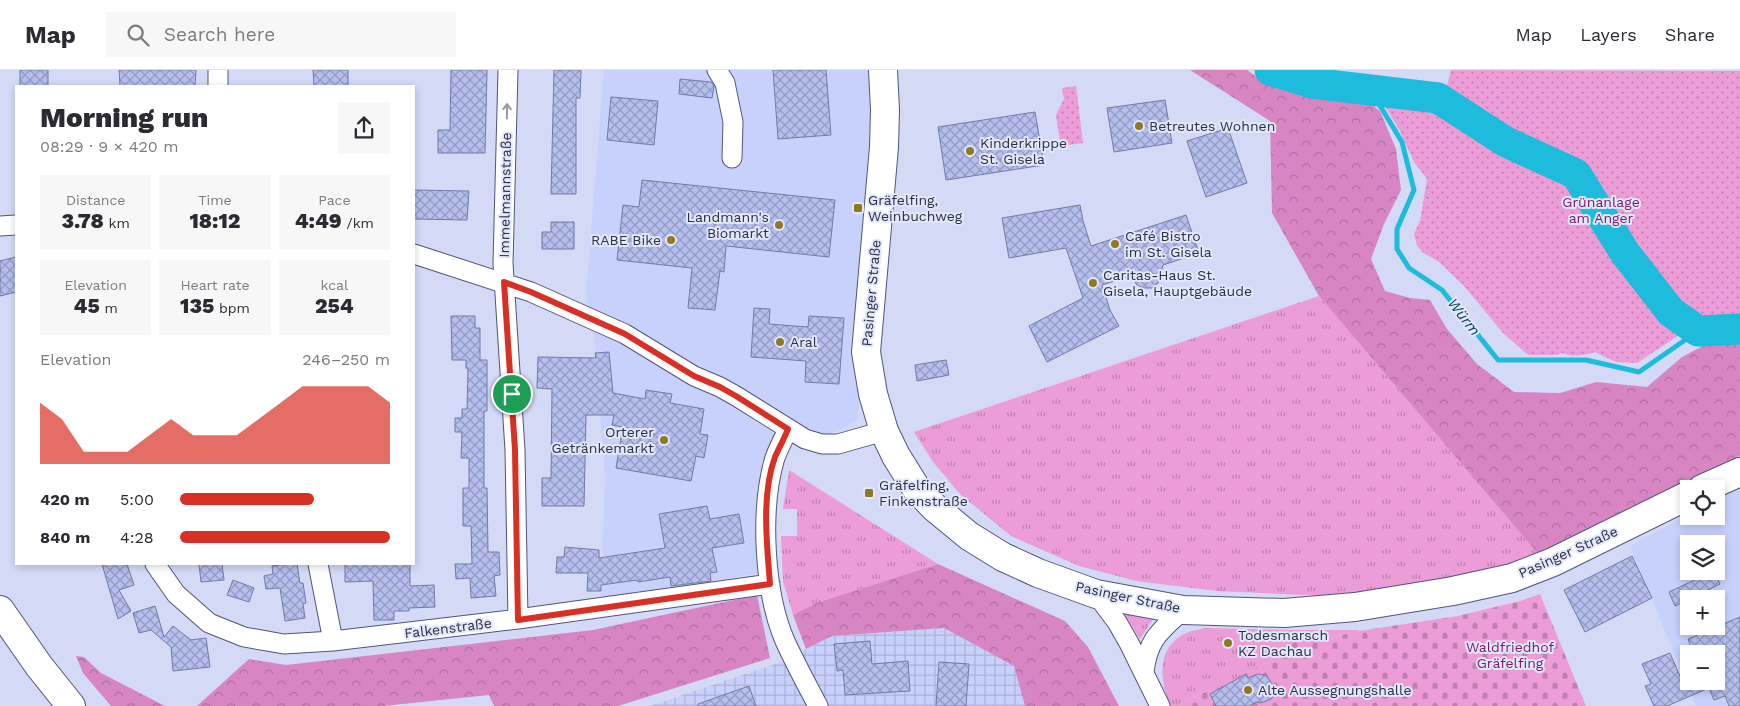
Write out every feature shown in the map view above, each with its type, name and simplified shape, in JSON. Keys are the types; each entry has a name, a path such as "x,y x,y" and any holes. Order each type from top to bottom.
{"main road":[{"name":"Pasinger Straße","path":"883,70 884,147 866,352 873,394 884,431 896,456 916,488 935,508 969,536 1003,557 1038,573 1096,594 1184,610 1284,614 1355,607 1461,589 1512,578 1554,562 1680,499"},
{"path":"1722,480 1740,472"},
{"path":"0,610 39,666 71,706"},
{"path":"0,640 47,706"}],"street":[{"path":"218,70 218,85"},
{"name":"Immelmannstraße","path":"508,70 504,282 515,450 518,620"},
{"path":"717,70 725,82 733,122 732,158"},
{"path":"0,226 15,225"},
{"path":"415,254 531,292 625,334 694,376 736,396 805,439 822,444 838,444 884,431"},
{"path":"788,429 775,459 768,489 766,533 770,584 777,616 785,640 818,706"},
{"name":"Falkenstraße","path":"156,565 176,594 209,623 244,637 284,644 333,641 518,620 770,584"},
{"path":"318,565 333,641"},
{"path":"1096,594 1117,622 1160,706"},
{"path":"1144,672 1146,654 1155,637 1184,610"}],"shaded area":[{"path":"604,70 871,70 875,91 858,419 842,430 788,445 776,478 774,571 601,599 605,476 595,342 586,294"},
{"path":"1740,488 1740,706 1696,706 1689,690 1725,690 1725,645 1680,645 1680,667 1630,546 1680,519 1680,525 1725,525 1725,495"},
{"path":"944,628 1014,666 1025,706 650,706 781,662 832,636"}],"green space":[{"path":"1190,70 1247,70 1260,79 1310,95 1359,95 1380,111 1396,149 1401,190 1384,224 1371,259 1385,291 1410,298 1430,300 1447,329 1477,364 1514,392 1560,393 1596,382 1647,387 1682,357 1716,339 1740,339 1740,456 1691,480 1680,480 1680,485 1538,554 1319,296 1272,213 1270,121"},
{"name":"Grünanlage am Anger","path":"1451,70 1740,71 1740,318 1705,318 1637,363 1616,362 1595,352 1578,356 1562,353 1557,355 1528,355 1503,333 1464,286 1439,262 1422,252 1417,245 1414,234 1420,221 1427,179 1414,162 1400,131 1380,98 1385,95 1436,109 1445,93"},
{"path":"1076,86 1083,143 1068,145 1060,141 1056,115 1064,99 1062,88"},
{"path":"1319,296 1538,554 1507,566 1450,579 1352,595 1301,595 1217,591 1136,581 1079,566 1011,536 961,495 933,462 914,432"},
{"path":"789,470 938,564 816,603 793,615 783,581 781,536 797,536 797,509 783,509"},
{"path":"938,564 1065,621 1088,647 1119,706 1025,706 1014,666 944,628 832,636 806,649 793,615 816,603"},
{"name":"Waldfriedhof Gräfelfing","path":"1540,594 1586,706 1175,706 1212,688 1215,691 1280,655 1297,638 1325,639 1359,631 1458,616 1520,601"},
{"path":"757,595 770,658 618,706 494,706 489,695 383,706 197,706 249,659 286,665 593,630"},
{"path":"1122,611 1155,616 1140,639"},
{"path":"1205,628 1359,631 1325,639 1298,638 1280,655 1215,692 1212,688 1175,706 1170,706 1164,687 1162,668 1167,650 1182,635"},
{"path":"76,656 84,657 101,673 165,706 111,706 83,673"}],"building":[{"path":"20,70 48,70 48,85 20,85"},
{"path":"119,70 196,70 195,85 120,85"},
{"path":"313,70 348,70 348,85 314,85"},
{"path":"451,70 487,70 485,153 438,153 438,130 450,130"},
{"path":"554,70 581,70 580,98 576,98 576,194 551,194"},
{"path":"773,70 826,70 831,135 778,139"},
{"path":"680,79 711,82 714,86 712,98 679,94"},
{"path":"611,97 658,101 654,145 607,140"},
{"name":"Betreutes Wohnen","path":"1165,100 1172,143 1114,152 1107,108"},
{"path":"1035,112 1044,165 946,180 938,127"},
{"name":"Betreutes Wohnen","path":"1228,128 1247,183 1206,197 1187,141"},
{"path":"642,180 835,200 829,257 726,246 724,272 720,271 715,310 688,308 692,268 617,260 623,205 639,207"},
{"path":"415,190 469,191 467,220 415,219"},
{"name":"Caritas-Haus St. Gisela, Hauptgebäude","path":"1080,205 1091,246 1186,215 1199,253 1163,265 1159,282 1152,288 1143,288 1136,284 1133,275 1102,285 1110,310 1119,326 1047,362 1029,326 1083,298 1066,248 1009,258 1002,218"},
{"path":"551,222 574,222 574,249 542,249 542,232 551,232"},
{"path":"15,257 15,292 0,296 0,261"},
{"path":"754,308 770,309 769,324 808,327 809,316 844,318 839,384 805,382 806,361 751,357"},
{"path":"451,316 475,316 475,328 480,328 480,360 487,360 487,411 484,411 484,488 487,488 488,552 499,552 500,575 494,576 496,596 471,598 470,578 456,579 455,564 472,564 471,526 463,526 463,488 469,488 469,458 461,458 462,432 455,432 455,418 462,418 462,409 467,409 468,369 466,368 466,360 452,360"},
{"path":"609,352 613,393 645,399 646,390 672,394 670,403 704,409 700,434 708,435 704,458 696,456 691,481 616,468 623,427 612,425 614,415 586,415 584,506 542,506 542,478 551,478 552,389 537,388 538,357 596,358 595,353"},
{"path":"946,360 949,375 917,381 915,365"},
{"path":"707,506 710,519 739,514 744,543 712,548 717,572 710,573 711,581 671,586 670,577 601,585 601,591 587,591 588,573 556,573 557,557 564,557 565,547 599,550 599,558 665,548 659,514"},
{"path":"1632,556 1652,598 1585,632 1564,590"},
{"path":"102,565 127,565 134,585 119,590 131,611 118,619"},
{"path":"199,565 222,565 224,580 201,582"},
{"path":"297,565 300,583 303,583 306,603 303,604 305,618 285,621 280,588 266,589 264,576 273,574 272,566"},
{"path":"345,565 410,565 410,586 434,585 435,607 409,608 409,611 394,611 394,620 374,620 373,581 345,582"},
{"path":"233,580 254,588 249,602 227,595"},
{"path":"1695,580 1718,580 1720,584 1708,590 1680,590 1680,604 1675,606 1669,592"},
{"path":"155,606 164,637 173,626 191,640 206,638 210,667 173,671 171,647 151,630 139,633 133,613"},
{"path":"1740,617 1740,706 1729,706 1725,696 1714,700 1710,690 1725,690 1725,645 1690,645 1688,639 1697,635 1725,635 1725,623"},
{"path":"870,641 872,664 908,661 910,691 845,695 843,670 837,671 834,644"},
{"path":"1670,653 1680,676 1680,690 1704,690 1667,706 1654,706 1645,686 1651,684 1642,664"},
{"path":"939,662 969,664 966,706 936,706"},
{"name":"Alte Aussegnungshalle","path":"1246,674 1248,678 1258,674 1267,676 1277,692 1271,699 1261,703 1256,702 1249,706 1216,706 1210,694"},
{"path":"749,686 756,706 698,706 698,704"}],"waterway":[{"name":"Würm","path":"1270,70 1312,83 1438,98 1506,142 1576,174 1625,253 1671,312 1698,331 1740,329"},
{"name":"Würm","path":"1370,89 1402,142 1414,190 1397,229 1397,249 1409,268 1442,290 1498,360 1586,360 1639,372 1698,331"}],"place":[{"name":"Betreutes Wohnen","path":"1139,126"},
{"name":"Kinderkrippe St. Gisela","path":"970,151"},
{"name":"Gräfelfing, Weinbuchweg","path":"858,208"},
{"name":"Landmann's Biomarkt","path":"779,225"},
{"name":"RABE Bike","path":"671,240"},
{"name":"Café Bistro im St. Gisela","path":"1115,244"},
{"name":"Caritas-Haus St. Gisela, Hauptgebäude","path":"1093,283"},
{"name":"Aral","path":"780,342"},
{"name":"Orterer Getränkemarkt","path":"664,440"},
{"name":"Gräfelfing, Finkenstraße","path":"869,493"},
{"name":"Todesmarsch KZ Dachau","path":"1228,643"},
{"name":"Alte Aussegnungshalle","path":"1248,690"}],"route":[{"path":"504,282 625,334 694,376 736,396 788,429 775,459 768,489 766,533 770,584 518,620 515,450 512,394 504,282"}]}
